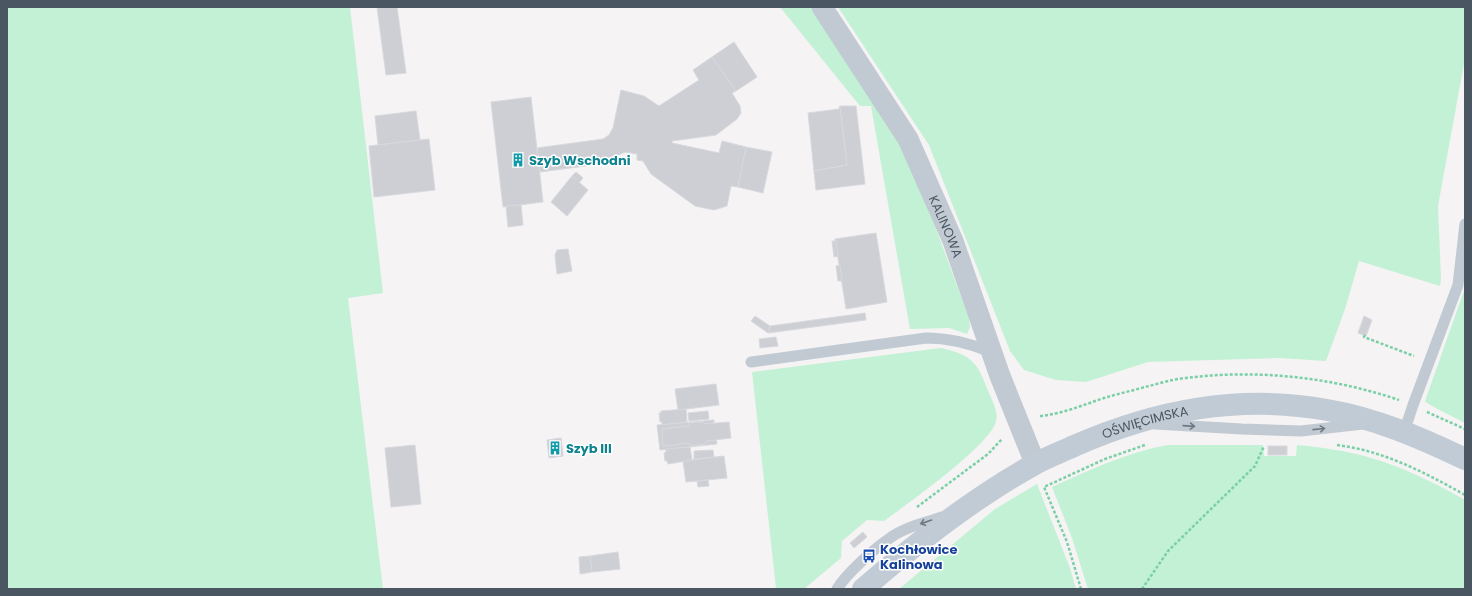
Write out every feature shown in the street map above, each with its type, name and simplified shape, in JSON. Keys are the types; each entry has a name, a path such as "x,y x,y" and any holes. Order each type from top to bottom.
{"street":[{"name":"KALINOWA","path":"822,7 908,139 953,241 991,352 1035,463"},
{"name":"OŚWIĘCIMSKA","path":"862,589 963,509 1035,463 1097,436 1137,423 1207,406 1257,403 1327,410 1378,423 1404,432 1465,459"}],"lane":[{"path":"1404,432 1458,285 1465,224"},
{"path":"751,362 926,338 946,338 965,342 991,352"},
{"path":"837,589 844,577 890,538 910,528 963,509"}],"path":[{"path":"1365,335 1364,337 1417,357"},
{"path":"911,511 988,454 1007,433 1020,424 1037,416 1051,415 1086,404"},
{"path":"1081,589 1067,542 1044,487 1105,459 1149,444"},
{"path":"1142,589 1168,551 1255,466 1266,444"},
{"path":"1330,444 1377,453 1423,471 1465,495"}],"green space":[{"path":"7,7 350,7 383,293 348,298 383,589 7,589"},
{"path":"780,7 811,7 906,148 969,318 970,327 967,334 949,328 910,329 871,106 860,106"},
{"path":"838,7 1465,7 1465,58 1438,206 1440,286 1359,261 1345,309 1326,361 1279,358 1148,362 1086,382 1056,380 1024,370 1010,351 929,145"},
{"path":"1465,288 1465,423 1437,409 1425,401"},
{"path":"941,348 964,356 975,364 979,370 994,404 997,417 991,431 980,444 947,474 910,502 884,521 867,520 842,541 841,558 804,589 774,589 776,588 752,372"},
{"path":"1168,445 1263,445 1264,456 1296,456 1297,445 1321,448 1344,451 1364,456 1403,469 1423,478 1465,500 1465,589 1088,589 1072,538 1052,487 1123,457"},
{"path":"1037,484 1070,568 1076,589 899,589 995,509"}],"building":[{"path":"377,7 397,7 406,73 386,75"},
{"path":"734,42 757,77 736,91 712,57"},
{"path":"712,57 736,91 732,93 740,106 741,113 737,119 716,135 672,141 672,143 719,153 722,141 746,147 738,187 731,186 727,206 714,210 695,206 651,174 643,161 637,160 637,154 625,152 604,162 593,165 540,172 537,148 603,139 609,135 613,128 621,90 644,96 659,106 699,80 693,70"},
{"name":"Szyb Wschodni","path":"531,97 543,202 503,207 491,102"},
{"path":"840,106 847,165 814,171 808,113 839,109"},
{"path":"840,106 856,106 865,184 816,190 814,171 847,165"},
{"path":"416,111 420,140 378,145 375,116"},
{"path":"429,139 435,190 374,197 369,146"},
{"path":"746,147 772,152 763,193 738,187"},
{"path":"576,172 583,178 579,183 572,176"},
{"path":"572,176 588,190 567,216 551,202"},
{"path":"521,205 523,225 508,227 506,206"},
{"path":"876,233 887,302 846,309 835,239"},
{"path":"832,241 836,241 838,256 834,257"},
{"path":"568,249 572,271 557,274 555,255 557,250"},
{"path":"840,265 842,281 838,281 836,266"},
{"path":"865,313 866,320 768,333 770,326"},
{"path":"755,316 770,326 768,333 751,321"},
{"path":"1364,316 1372,320 1366,336 1358,333"},
{"path":"776,337 778,346 760,348 759,339"},
{"path":"716,384 719,405 678,410 675,389"},
{"path":"686,409 687,422 662,425 662,422 660,422 659,413 661,413 661,411"},
{"path":"708,411 709,419 689,421 688,413"},
{"path":"714,420 714,423 689,423 688,426 662,429 663,446 689,443 691,446 705,444 707,441 716,440 717,444 660,450 657,425"},
{"path":"703,422 705,424 729,422 731,438 707,441 705,444 691,446 689,443 663,446 662,429 688,426 689,423"},
{"name":"Szyb III","path":"561,438 563,456 549,458 547,440"},
{"path":"415,445 421,504 391,507 385,448"},
{"path":"1268,446 1287,446 1287,455 1268,455"},
{"path":"690,447 692,460 668,464 667,461 665,461 664,453 666,452 666,449"},
{"path":"713,450 714,457 694,459 694,451"},
{"path":"724,456 727,478 686,482 683,461"},
{"path":"708,480 709,486 698,487 697,481"},
{"path":"863,532 867,537 854,548 850,543"},
{"path":"618,552 620,569 592,572 590,556"},
{"path":"590,556 592,572 580,574 579,557"}],"place":[{"name":"Szyb Wschodni","path":"518,160"},
{"name":"Szyb III","path":"555,448"},
{"name":"Kochłowice Kalinowa","path":"869,556"}]}
